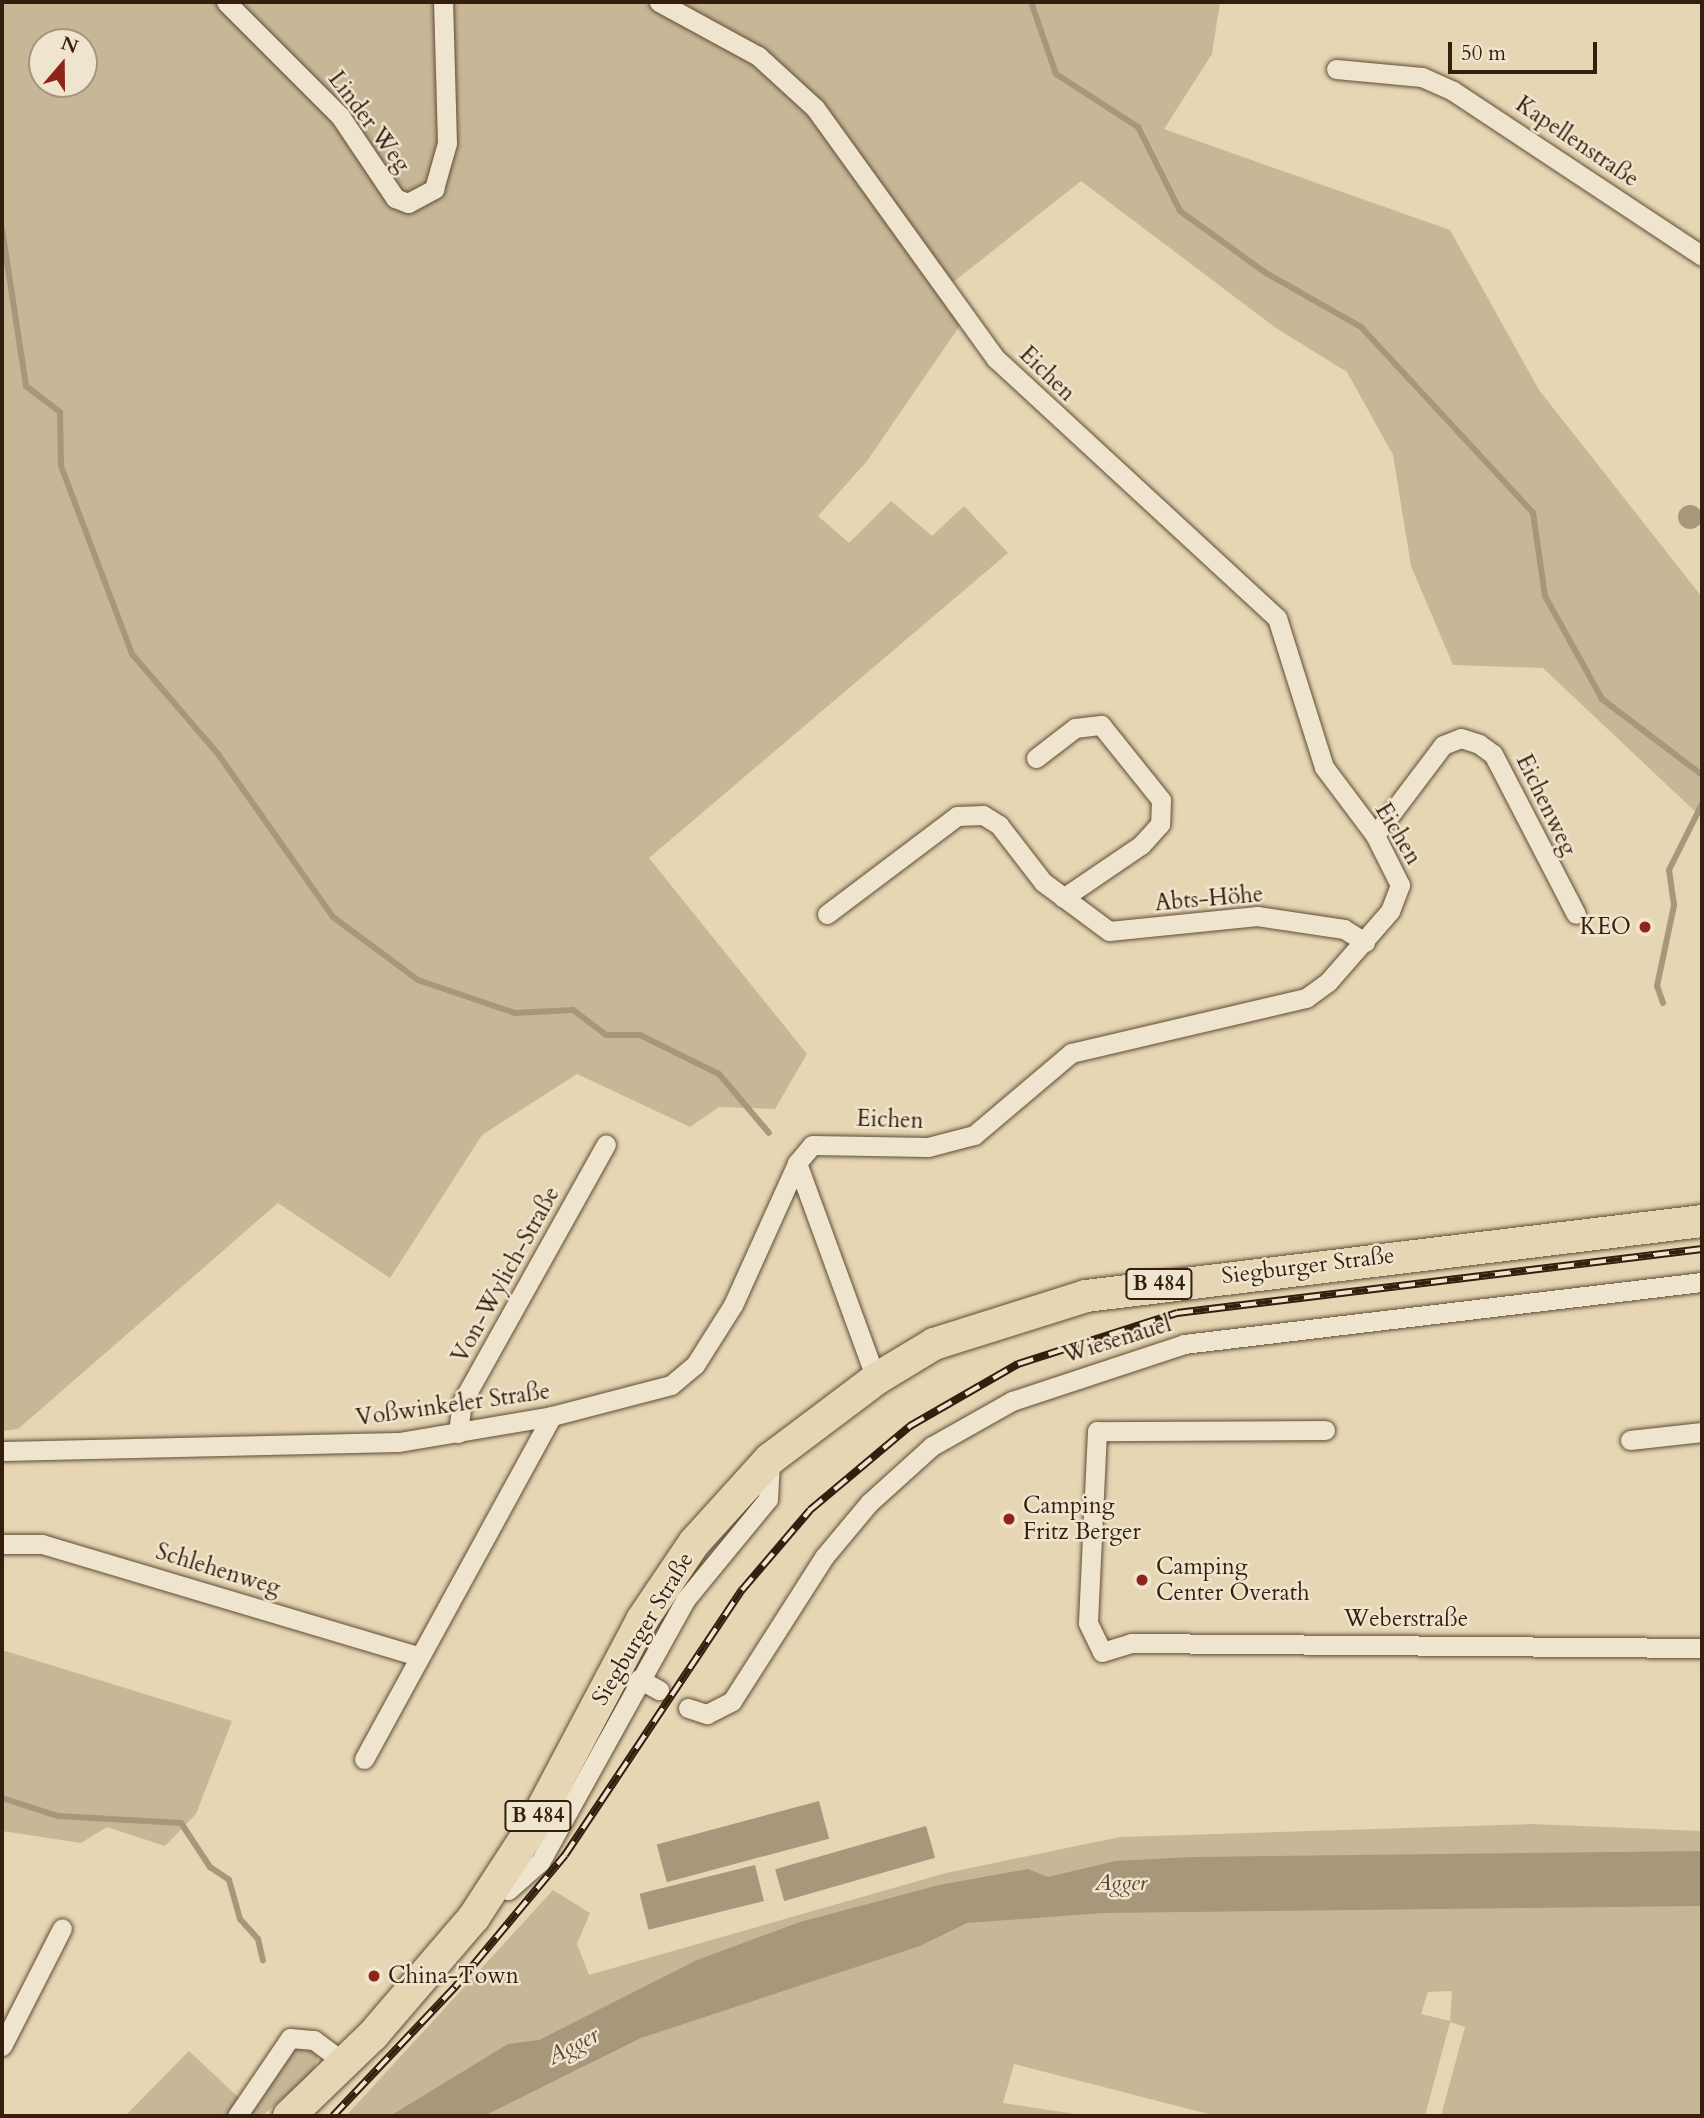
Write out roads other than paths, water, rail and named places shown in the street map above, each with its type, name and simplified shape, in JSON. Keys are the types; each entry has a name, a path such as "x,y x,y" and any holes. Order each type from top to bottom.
{"main road":[{"name":"Siegburger Straße","path":"289,2116 344,2063 445,1955 495,1884 642,1620 694,1543 769,1459 876,1379 934,1344 1086,1296 1702,1221"}],"street":[{"name":"Linder Weg","path":"226,2 340,116 395,198 408,203 434,190 447,143 443,2"},
{"name":"Eichen","path":"659,2 729,38 788,81 838,137 996,359 1277,618 1324,767 1375,835 1400,885 1365,942 1326,984 1282,1007 1071,1053 974,1135 928,1147 827,1141 812,1144 787,1182"},
{"name":"Kapellenstraße","path":"1336,69 1422,77 1453,91 1702,256"},
{"path":"1036,758 1075,728 1101,725 1161,800 1160,824 1141,845 1063,898"},
{"name":"Eichenweg","path":"1375,835 1443,745 1461,738 1479,744 1493,754 1576,914"},
{"name":"Abts-Höhe","path":"827,914 957,816 983,815 999,825 1063,898 1109,931 1257,916 1344,929 1365,942"},
{"name":"Von-Wylich-Straße","path":"458,1433 462,1402 606,1144"},
{"path":"797,1163 876,1379"},
{"name":"Voßwinkeler Straße","path":"2,1451 349,1445 458,1433 552,1416 685,1376 760,1254 787,1182"},
{"name":"Wiesenauel","path":"688,1708 708,1714 732,1701 824,1557 869,1503 932,1447 1012,1401 1132,1357 1197,1342 1702,1282"},
{"path":"364,1759 418,1656 552,1416"},
{"name":"Weberstraße","path":"1325,1430 1097,1432 1088,1623 1102,1652 1131,1643 1702,1648"},
{"path":"1630,1440 1702,1432"},
{"path":"495,1884 509,1891 540,1862 639,1679 709,1566 768,1499 769,1459"},
{"name":"Schlehenweg","path":"2,1545 42,1544 418,1656"},
{"path":"639,1679 659,1690"},
{"path":"2,2046 62,1928"},
{"path":"237,2116 290,2038 314,2040 344,2063"}],"water":[{"path":"1690,505 1698,509 1702,517 1698,525 1690,529 1682,525 1678,517 1682,509"},
{"path":"819,1801 829,1839 667,1882 657,1844"},
{"path":"926,1826 935,1858 784,1901 775,1869"},
{"name":"Agger","path":"1702,1851 1702,1906 1103,1913 967,1923 920,1946 641,2038 484,2116 390,2116 508,2044 539,2040 697,1960 800,1922 939,1885 1028,1869 1048,1877 1115,1861 1192,1857"},
{"path":"755,1865 764,1901 648,1930 640,1894"}],"waterway":[{"path":"1031,2 1056,74 1138,127 1180,211 1266,273 1361,327 1533,513 1545,596 1602,699 1702,775"},
{"path":"2,229 26,386 60,412 61,466 132,654 218,754 333,917 418,980 515,1013 573,1010 606,1035 640,1035 719,1074 769,1133"},
{"path":"1663,1003 1657,986 1674,905 1669,870 1702,804"},
{"path":"2,1798 58,1816 181,1823 210,1867 229,1880 240,1919 258,1939 263,1960"}],"railway":[{"path":"333,2116 455,1987 565,1855 742,1590 810,1510 910,1426 1018,1364 1177,1313 1702,1249"}],"place":[{"name":"KEO","path":"1645,927"},
{"name":"Camping Fritz Berger","path":"1009,1519"},
{"name":"Camping Center Overath","path":"1142,1580"},
{"name":"China-Town","path":"374,1976"}]}
